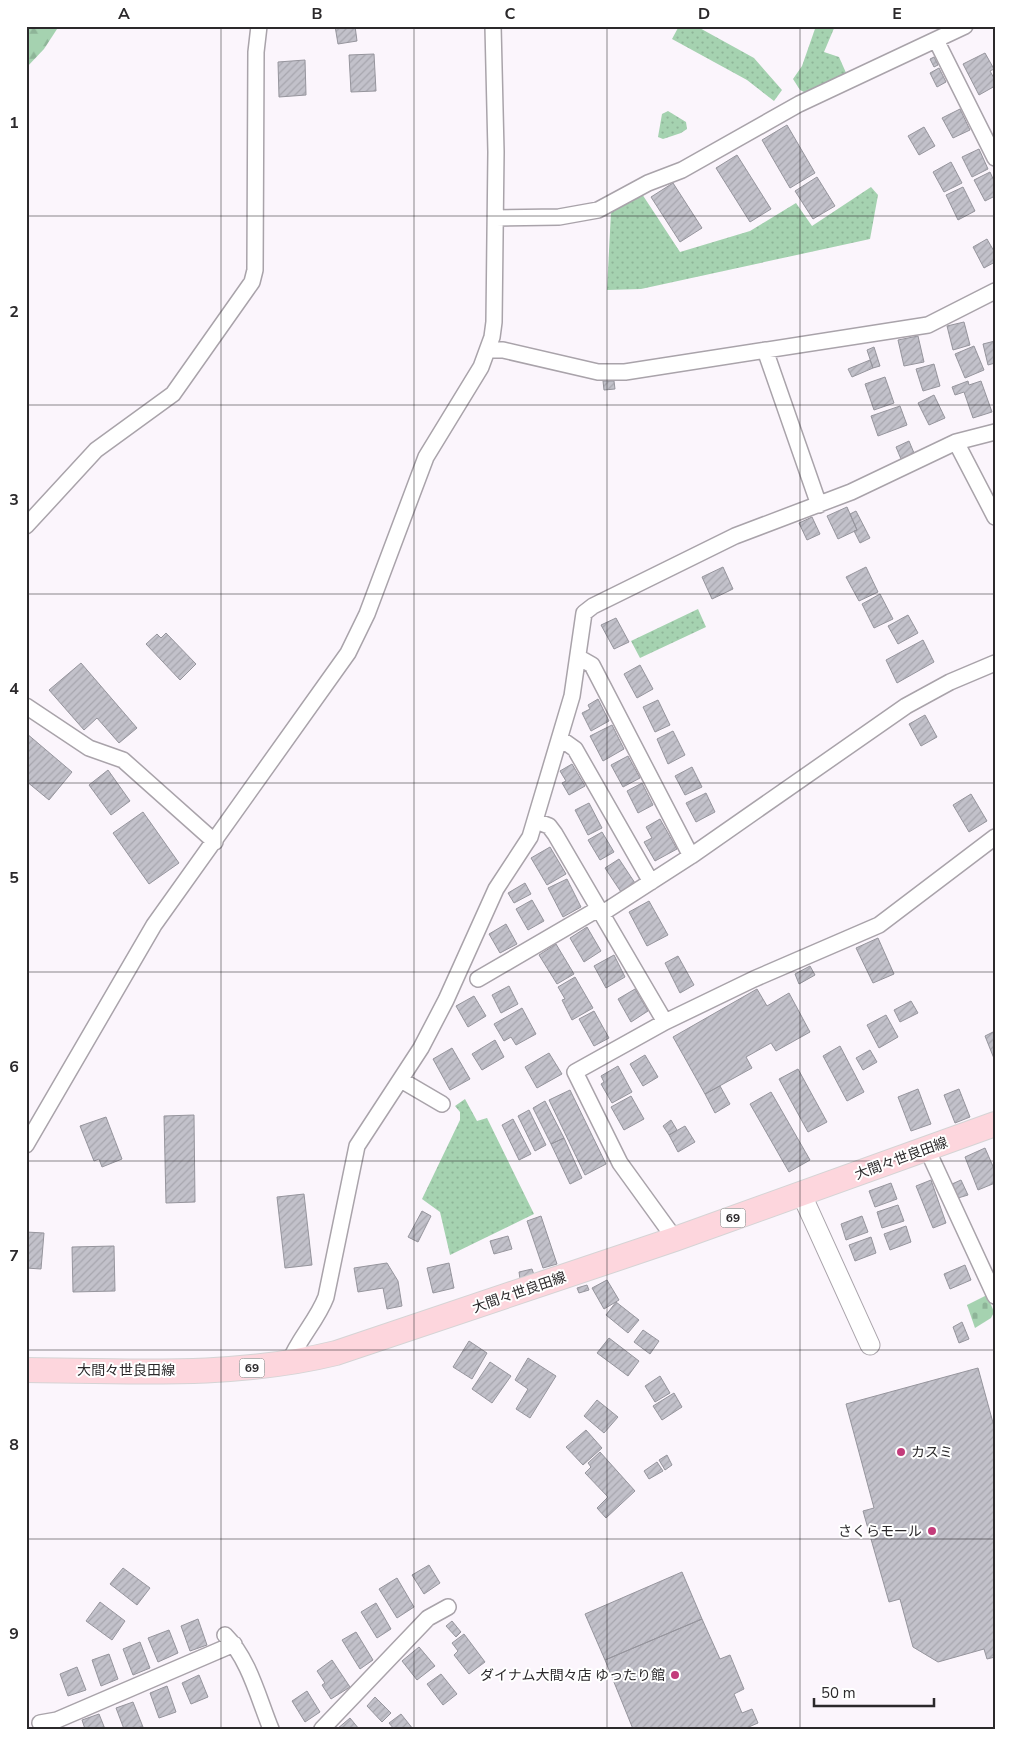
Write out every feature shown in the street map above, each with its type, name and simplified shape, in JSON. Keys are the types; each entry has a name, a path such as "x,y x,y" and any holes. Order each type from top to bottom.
{"main road":[{"name":"大間々世良田線","path":"26,1370 218,1370 289,1363 363,1345 675,1239 995,1124"}],"street":[{"path":"26,526 96,450 173,394 252,282 255,270 256,52 259,26"},
{"path":"26,1146 154,925 215,842 284,740 348,653 367,614 426,457 481,367 489,350 494,322 496,218 493,26"},
{"path":"496,218 559,217 598,210 648,183 682,170 799,104 965,26"},
{"path":"936,40 995,158"},
{"path":"489,350 503,350 598,372 612,373 928,325 936,323 995,290"},
{"path":"765,350 819,505"},
{"path":"289,1363 326,1297 357,1146 400,1080 446,1000 496,889 527,845 561,739 572,696 584,613 593,606 706,548 819,505 956,442 995,432"},
{"path":"956,442 995,517"},
{"path":"578,657 592,665 691,856"},
{"path":"478,979 651,882 906,706 950,682 995,663"},
{"path":"26,706 89,748 105,752 123,760 215,842"},
{"path":"561,739 575,749 651,882"},
{"path":"536,821 549,826 665,1022"},
{"path":"675,1239 620,1162 574,1072 665,1022 754,979 879,924 995,837"},
{"path":"400,1080 442,1104"},
{"path":"927,1149 995,1296"},
{"path":"801,1193 870,1345"},
{"path":"322,1729 428,1618 448,1607"},
{"path":"40,1723 57,1720 230,1639 243,1660 271,1729"}],"green space":[{"path":"26,26 59,26 44,49 26,68"},
{"path":"679,26 696,26 754,58 782,90 774,101 747,80 672,39"},
{"path":"816,26 835,26 824,52 839,57 847,75 808,94 800,90 793,79 802,66"},
{"path":"668,111 686,122 687,129 663,139 658,137 662,114"},
{"path":"871,187 878,195 870,239 641,289 607,290 611,212 642,194 680,252 750,231 796,203 812,226"},
{"path":"698,609 706,627 640,658 631,641"},
{"path":"465,1099 477,1121 487,1118 534,1214 450,1255 440,1212 422,1199 460,1120 460,1112 455,1106"},
{"path":"987,1295 994,1312 991,1318 975,1328 967,1305"}],"building":[{"path":"335,26 355,26 357,41 338,44"},
{"path":"985,53 994,69 990,71 995,80 995,86 979,95 963,64"},
{"path":"374,54 376,91 351,92 349,55"},
{"path":"934,57 938,65 934,67 930,59"},
{"path":"305,60 306,95 279,97 278,62"},
{"path":"939,68 946,82 937,87 930,73"},
{"path":"960,109 970,130 953,138 942,118"},
{"path":"787,125 815,173 790,188 762,140"},
{"path":"924,127 935,146 919,155 908,136"},
{"path":"979,149 988,169 972,177 962,157"},
{"path":"737,155 771,209 750,222 716,168"},
{"path":"951,162 962,183 944,192 933,172"},
{"path":"990,172 995,183 995,196 985,201 974,180"},
{"path":"817,177 835,206 813,219 795,191"},
{"path":"673,183 702,228 680,242 651,197"},
{"path":"963,187 975,211 958,220 946,195"},
{"path":"987,239 995,253 995,262 984,268 973,247"},
{"path":"964,322 970,345 953,350 947,326"},
{"path":"918,336 924,362 904,366 898,340"},
{"path":"995,341 995,363 988,365 983,344"},
{"path":"974,346 984,370 965,378 955,354"},
{"path":"874,347 880,366 873,368 867,350"},
{"path":"870,360 873,368 852,377 848,369"},
{"path":"934,364 940,386 923,391 916,369"},
{"path":"885,377 894,403 874,410 865,384"},
{"path":"603,381 614,381 615,389 604,390"},
{"path":"968,381 969,385 981,381 992,412 973,418 964,392 955,395 952,387"},
{"path":"934,395 945,418 929,425 918,403"},
{"path":"900,406 907,425 878,436 871,416"},
{"path":"909,441 914,453 901,459 896,447"},
{"path":"847,507 857,530 838,539 827,516"},
{"path":"856,511 870,538 860,543 854,531 857,530 850,514"},
{"path":"812,517 820,534 807,540 799,523"},
{"path":"723,567 733,589 712,599 702,577"},
{"path":"866,567 878,592 859,601 846,577"},
{"path":"880,594 893,619 874,628 862,604"},
{"path":"908,615 918,633 898,644 888,626"},
{"path":"616,618 629,642 614,649 601,625"},
{"path":"166,633 196,664 180,680 146,644 157,634 161,638"},
{"path":"923,640 934,662 897,683 886,660"},
{"path":"81,663 137,728 119,743 97,718 84,730 49,690"},
{"path":"640,665 653,689 637,698 624,674"},
{"path":"598,699 609,721 591,731 582,713 590,709 588,705"},
{"path":"658,700 670,725 655,732 643,707"},
{"path":"925,715 937,737 921,746 909,724"},
{"path":"612,725 624,749 603,761 590,736"},
{"path":"673,731 685,755 668,764 657,739"},
{"path":"26,733 72,772 49,800 26,781"},
{"path":"628,756 640,778 623,787 611,765"},
{"path":"572,764 585,786 569,795 562,783 566,781 560,771"},
{"path":"692,767 702,787 685,795 675,776"},
{"path":"108,770 130,801 111,815 89,785"},
{"path":"642,783 653,805 638,813 627,791"},
{"path":"706,793 715,812 696,822 686,803"},
{"path":"971,794 987,821 969,832 953,805"},
{"path":"589,803 602,828 588,835 575,810"},
{"path":"143,812 179,863 149,884 113,833"},
{"path":"660,819 677,849 655,861 644,842 652,838 646,827"},
{"path":"602,832 614,852 600,860 588,840"},
{"path":"550,847 566,874 547,885 531,858"},
{"path":"619,859 635,883 621,892 605,868"},
{"path":"567,879 581,907 563,917 548,888"},
{"path":"525,883 531,894 514,903 508,893"},
{"path":"532,900 544,921 528,930 516,909"},
{"path":"649,901 668,935 647,946 629,912"},
{"path":"506,924 517,944 500,953 489,934"},
{"path":"587,927 601,951 584,962 570,938"},
{"path":"878,938 894,974 873,983 856,948"},
{"path":"556,944 574,974 557,984 539,955"},
{"path":"614,955 625,977 606,988 594,966"},
{"path":"678,956 694,985 680,993 665,963"},
{"path":"810,966 815,975 799,984 795,974"},
{"path":"575,977 593,1008 572,1020 562,1000 565,999 558,987"},
{"path":"509,986 518,1004 501,1013 492,995"},
{"path":"635,989 648,1011 631,1022 618,999"},
{"path":"757,989 767,1006 789,993 810,1032 776,1051 771,1043 746,1057 752,1068 705,1094 673,1037"},
{"path":"474,996 486,1016 468,1027 456,1006"},
{"path":"911,1001 918,1013 900,1022 894,1010"},
{"path":"522,1008 536,1034 516,1045 511,1037 504,1041 494,1024"},
{"path":"594,1011 609,1038 594,1046 579,1019"},
{"path":"886,1015 898,1037 879,1048 867,1025"},
{"path":"995,1031 995,1061 985,1036"},
{"path":"495,1040 504,1057 482,1070 472,1054"},
{"path":"840,1046 864,1092 847,1101 823,1056"},
{"path":"452,1048 470,1079 450,1090 433,1059"},
{"path":"870,1050 877,1062 863,1070 856,1058"},
{"path":"549,1053 562,1074 537,1088 525,1067"},
{"path":"645,1055 658,1077 643,1086 630,1064"},
{"path":"618,1066 632,1092 612,1103 601,1084 604,1082 601,1076"},
{"path":"798,1069 827,1122 808,1132 779,1079"},
{"path":"720,1086 730,1104 715,1113 705,1094"},
{"path":"918,1089 931,1124 911,1131 898,1097"},
{"path":"959,1089 970,1117 955,1123 944,1095"},
{"path":"570,1090 606,1164 585,1175 549,1100"},
{"path":"771,1092 810,1160 789,1172 750,1104"},
{"path":"631,1096 644,1119 624,1130 611,1107"},
{"path":"545,1101 564,1138 551,1144 533,1108"},
{"path":"529,1110 546,1145 535,1151 518,1116"},
{"path":"194,1115 195,1202 166,1203 164,1116"},
{"path":"106,1117 122,1159 102,1167 99,1159 94,1161 80,1126"},
{"path":"513,1119 531,1154 519,1160 502,1125"},
{"path":"671,1120 677,1130 669,1135 663,1126"},
{"path":"685,1126 695,1142 678,1152 669,1135"},
{"path":"564,1138 582,1178 570,1184 551,1144"},
{"path":"985,1148 995,1171 995,1183 978,1190 965,1157"},
{"path":"931,1180 946,1223 933,1228 916,1186"},
{"path":"961,1180 968,1195 958,1198 952,1184"},
{"path":"891,1183 897,1199 875,1207 869,1191"},
{"path":"304,1194 312,1265 285,1268 277,1197"},
{"path":"898,1205 904,1221 882,1228 877,1212"},
{"path":"422,1211 431,1216 418,1242 408,1237"},
{"path":"541,1216 557,1264 543,1268 527,1221"},
{"path":"862,1216 868,1232 846,1240 841,1224"},
{"path":"906,1226 911,1242 890,1250 884,1234"},
{"path":"26,1232 44,1233 41,1269 26,1268"},
{"path":"508,1236 512,1249 494,1254 490,1241"},
{"path":"871,1237 876,1253 855,1261 849,1245"},
{"path":"114,1246 115,1291 73,1292 72,1247"},
{"path":"387,1263 398,1281 402,1306 387,1309 383,1288 358,1292 354,1268"},
{"path":"449,1263 454,1288 433,1293 427,1268"},
{"path":"965,1265 971,1280 950,1289 944,1274"},
{"path":"532,1269 534,1275 520,1279 519,1272"},
{"path":"607,1280 619,1300 604,1309 592,1288"},
{"path":"587,1285 589,1290 579,1293 577,1288"},
{"path":"616,1302 639,1320 628,1333 606,1315"},
{"path":"962,1322 969,1339 959,1343 953,1327"},
{"path":"643,1330 659,1341 650,1354 634,1342"},
{"path":"609,1338 639,1361 628,1376 597,1353"},
{"path":"469,1341 487,1353 472,1379 453,1367"},
{"path":"528,1358 556,1376 530,1418 516,1409 528,1389 515,1380"},
{"path":"490,1362 511,1376 492,1403 472,1389"},
{"name":"さくらモール","path":"978,1368 995,1430 995,1657 987,1659 984,1649 938,1662 913,1647 900,1599 889,1602 863,1511 874,1508 846,1404"},
{"path":"660,1376 670,1393 655,1402 645,1386"},
{"path":"674,1393 682,1407 662,1420 653,1406"},
{"path":"597,1400 618,1417 604,1433 584,1416"},
{"path":"586,1430 602,1448 583,1465 566,1447"},
{"path":"600,1452 635,1491 606,1518 597,1508 608,1497 585,1473 591,1467 588,1463"},
{"path":"667,1455 672,1465 665,1470 659,1460"},
{"path":"657,1462 663,1471 649,1479 644,1471"},
{"path":"429,1565 440,1583 424,1594 412,1575"},
{"path":"123,1568 150,1588 137,1605 110,1584"},
{"path":"682,1572 702,1619 605,1660 585,1614"},
{"path":"397,1578 414,1607 397,1618 379,1589"},
{"path":"100,1602 125,1621 112,1640 86,1621"},
{"path":"376,1603 391,1629 377,1638 361,1612"},
{"path":"198,1619 207,1645 190,1651 181,1626"},
{"name":"ダイナム大間々店 ゆったり館","path":"702,1619 720,1659 730,1655 744,1689 734,1694 742,1713 752,1709 758,1723 744,1729 633,1729 605,1660"},
{"path":"452,1621 461,1632 456,1637 446,1626"},
{"path":"169,1630 178,1653 158,1662 148,1638"},
{"path":"356,1632 373,1660 360,1669 342,1640"},
{"path":"464,1634 485,1662 469,1674 454,1655 458,1651 452,1643"},
{"path":"140,1642 150,1668 133,1675 123,1649"},
{"path":"419,1647 435,1666 417,1680 402,1661"},
{"path":"109,1654 118,1679 101,1686 92,1660"},
{"path":"332,1660 350,1687 331,1699 322,1685 325,1683 317,1671"},
{"path":"77,1667 86,1690 68,1696 60,1674"},
{"path":"441,1674 457,1694 443,1705 427,1684"},
{"path":"199,1675 208,1697 191,1704 182,1683"},
{"path":"167,1686 176,1712 159,1718 150,1693"},
{"path":"307,1691 320,1712 305,1722 292,1701"},
{"path":"375,1697 391,1713 382,1722 367,1706"},
{"path":"133,1702 143,1727 124,1729 116,1708"},
{"path":"99,1714 105,1729 85,1729 82,1720"},
{"path":"401,1714 413,1729 394,1729 389,1723"},
{"path":"350,1718 359,1729 337,1729"}],"place":[{"name":"カスミ","path":"901,1452"},
{"name":"さくらモール","path":"932,1531"},
{"name":"ダイナム大間々店 ゆったり館","path":"675,1675"}]}
